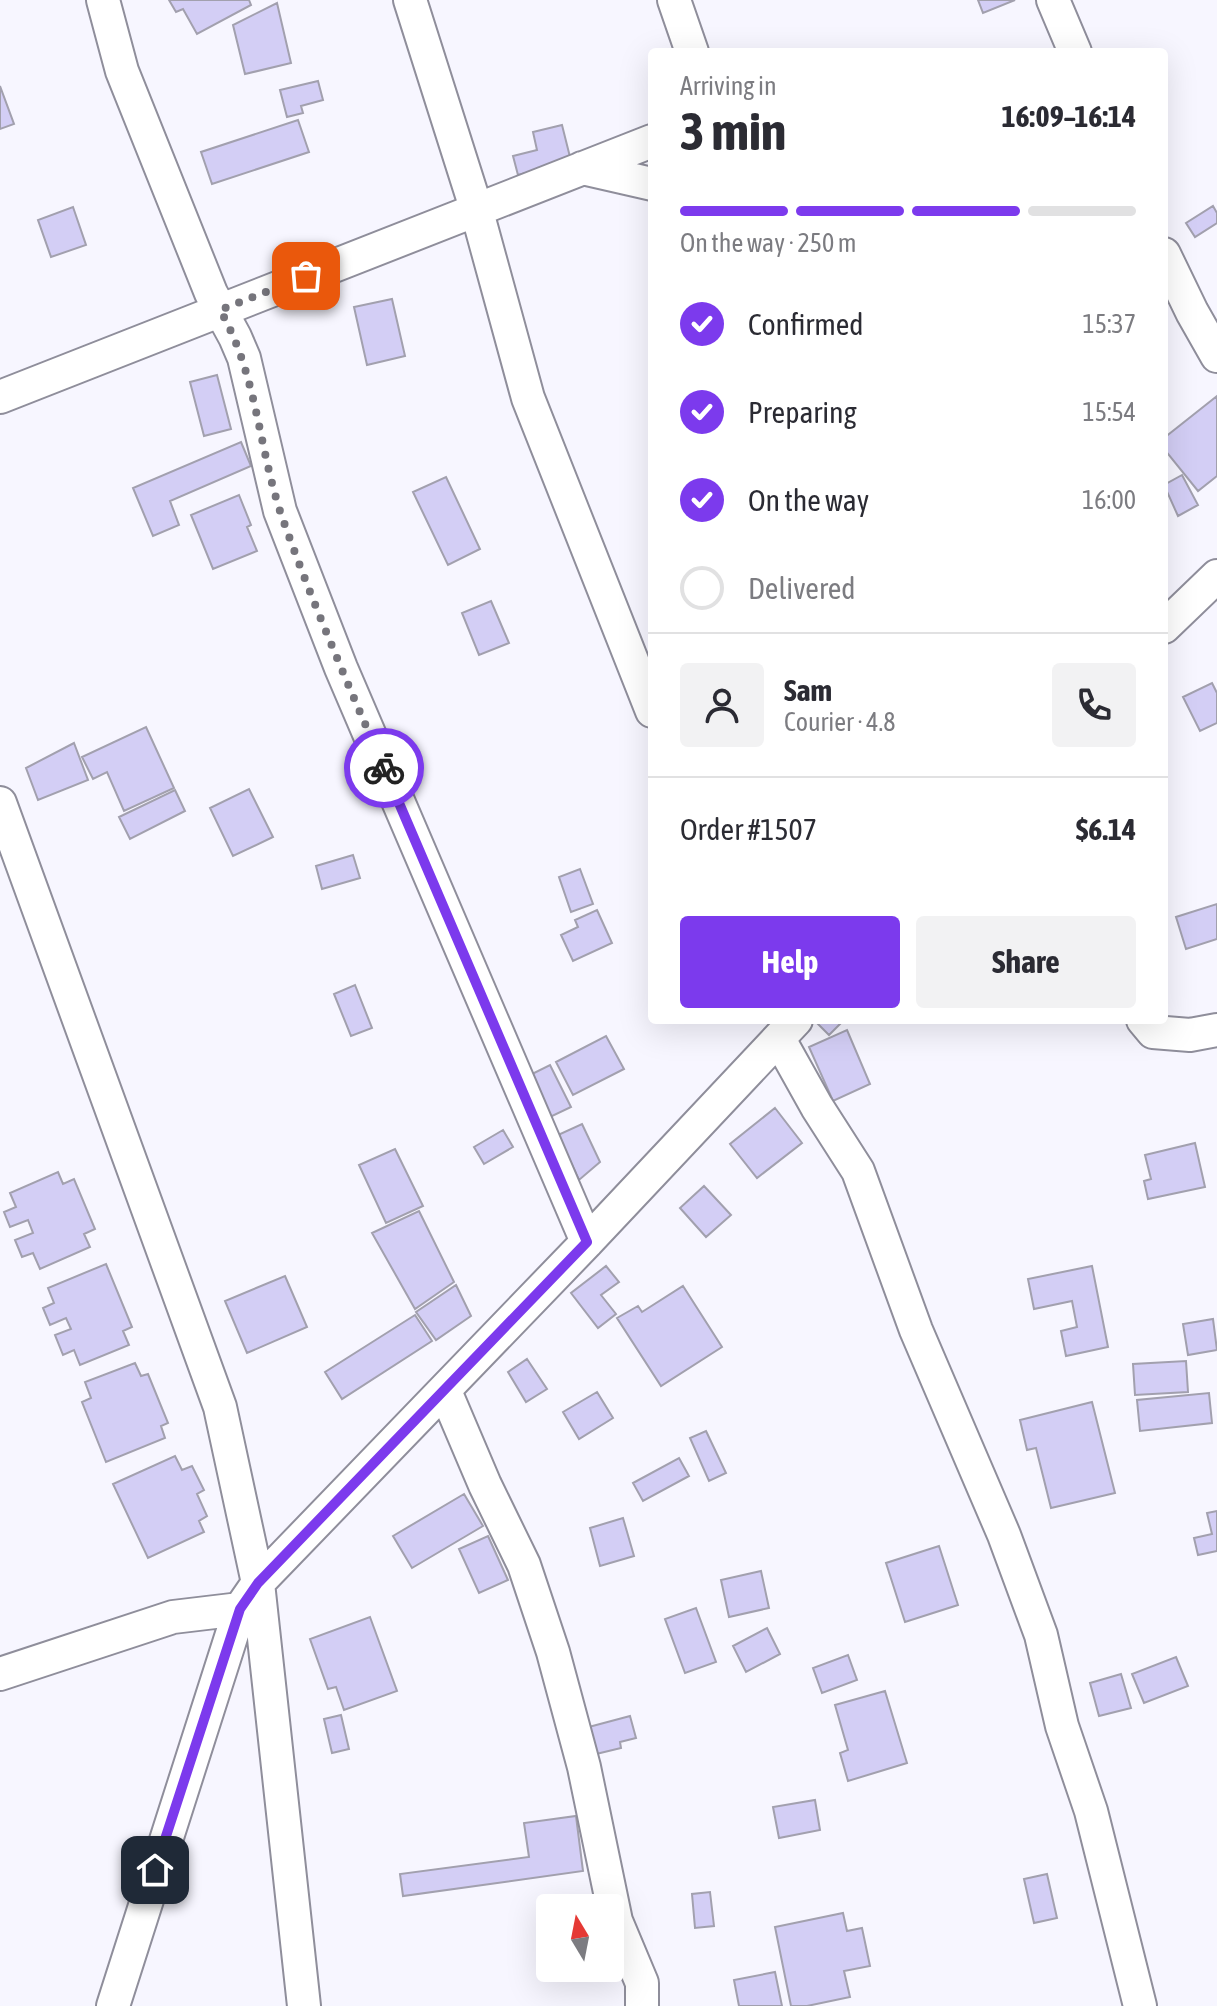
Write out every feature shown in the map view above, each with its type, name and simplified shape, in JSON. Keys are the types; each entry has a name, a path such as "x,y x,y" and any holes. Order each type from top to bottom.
{"street":[{"path":"103,0 122,71 211,293 244,358 280,511 341,668 587,1242"},
{"path":"410,0 476,208 528,398 648,701"},
{"path":"674,0 691,48"},
{"path":"1053,0 1073,48"},
{"path":"0,397 648,143"},
{"path":"582,168 648,183"},
{"path":"1168,262 1217,356"},
{"path":"1168,623 1217,576"},
{"path":"0,803 220,1407 249,1596 304,2006"},
{"path":"1146,1024 1153,1032 1190,1035 1217,1030"},
{"path":"113,2006 249,1596 587,1242 786,1027"},
{"path":"786,1027 785,1045 817,1107 858,1171 916,1330 1004,1535 1041,1635 1062,1726 1091,1811 1140,2006"},
{"path":"445,1391 485,1485 524,1565 553,1652 584,1767 616,1921 642,1983 642,2006"},
{"path":"0,1674 173,1617 249,1596"}],"building":[{"path":"169,0 249,0 251,5 197,34 183,9 176,12"},
{"path":"978,0 1015,0 983,13"},
{"path":"277,3 291,63 245,74 233,25"},
{"path":"318,81 323,100 301,106 303,113 287,117 280,90"},
{"path":"0,86 14,124 0,129"},
{"path":"298,120 309,152 212,184 201,152"},
{"path":"562,125 571,161 518,175 513,156 537,150 533,132"},
{"path":"1213,206 1217,223 1195,237 1186,223"},
{"path":"73,207 86,245 51,257 38,220"},
{"path":"392,299 405,356 367,365 354,307"},
{"path":"217,375 231,429 204,436 190,382"},
{"path":"1217,396 1217,476 1198,491 1168,454 1168,435"},
{"path":"241,442 251,466 170,501 179,525 153,536 133,488"},
{"path":"1182,475 1198,505 1178,516 1168,494 1168,483"},
{"path":"446,477 480,549 448,565 413,492"},
{"path":"239,495 257,551 213,569 191,515"},
{"path":"491,601 509,643 479,655 462,613"},
{"path":"1212,683 1217,693 1217,723 1200,731 1183,697"},
{"path":"146,727 174,788 124,811 107,772 93,779 82,757"},
{"path":"74,743 88,780 38,800 26,768"},
{"path":"249,789 273,837 233,856 210,808"},
{"path":"175,790 185,811 130,839 119,817"},
{"path":"353,855 360,878 322,889 316,866"},
{"path":"580,869 593,904 571,912 559,877"},
{"path":"1217,904 1217,939 1186,949 1176,917"},
{"path":"597,910 612,943 573,961 561,935 578,927 575,920"},
{"path":"355,985 372,1028 351,1036 334,994"},
{"path":"818,1024 840,1024 829,1035"},
{"path":"847,1030 870,1084 833,1101 809,1047"},
{"path":"606,1036 624,1069 573,1095 556,1062"},
{"path":"550,1065 571,1107 548,1118 528,1076"},
{"path":"775,1108 802,1143 757,1178 730,1144"},
{"path":"582,1124 600,1162 579,1180 558,1135"},
{"path":"503,1130 513,1147 484,1164 474,1147"},
{"path":"1195,1143 1205,1187 1148,1199 1144,1181 1151,1179 1145,1155"},
{"path":"395,1149 423,1206 386,1223 359,1165"},
{"path":"58,1172 63,1184 74,1179 95,1229 84,1234 90,1247 40,1269 33,1253 22,1257 15,1240 33,1233 28,1220 10,1227 4,1212 16,1207 10,1193"},
{"path":"704,1186 731,1215 706,1237 680,1208"},
{"path":"419,1211 454,1282 415,1309 372,1233"},
{"path":"106,1264 132,1327 123,1331 129,1345 80,1365 74,1350 63,1355 55,1335 71,1329 66,1318 50,1325 43,1308 54,1303 48,1288"},
{"path":"606,1266 619,1282 601,1295 616,1314 598,1328 571,1293"},
{"path":"1092,1266 1108,1347 1066,1356 1061,1331 1077,1327 1072,1301 1034,1309 1028,1279"},
{"path":"285,1276 307,1327 247,1353 225,1301"},
{"path":"456,1285 471,1316 436,1340 416,1312"},
{"path":"683,1286 722,1347 661,1386 617,1318 638,1306 642,1312"},
{"path":"415,1315 432,1341 342,1399 325,1372"},
{"path":"1213,1319 1217,1350 1188,1355 1183,1324"},
{"path":"527,1359 547,1389 526,1402 508,1372"},
{"path":"1186,1361 1188,1392 1135,1395 1133,1364"},
{"path":"135,1363 141,1376 148,1374 168,1423 161,1426 165,1438 106,1462 82,1402 91,1398 85,1382"},
{"path":"597,1392 613,1418 579,1439 563,1412"},
{"path":"1209,1393 1212,1423 1140,1431 1137,1400"},
{"path":"1092,1402 1115,1493 1051,1508 1036,1448 1027,1450 1020,1420"},
{"path":"706,1431 726,1473 709,1481 690,1438"},
{"path":"175,1456 182,1470 192,1466 204,1490 197,1494 207,1516 199,1521 204,1532 148,1558 113,1484"},
{"path":"679,1458 689,1476 643,1501 633,1483"},
{"path":"464,1494 483,1526 412,1568 393,1536"},
{"path":"1217,1511 1217,1551 1198,1555 1194,1538 1212,1534 1207,1513"},
{"path":"623,1518 634,1556 600,1566 590,1528"},
{"path":"488,1536 508,1580 479,1593 459,1549"},
{"path":"939,1546 958,1605 905,1622 886,1563"},
{"path":"761,1571 769,1608 729,1617 721,1580"},
{"path":"696,1608 716,1662 685,1673 665,1619"},
{"path":"370,1617 397,1691 344,1710 336,1687 328,1689 310,1639"},
{"path":"767,1628 780,1654 746,1672 733,1646"},
{"path":"848,1655 857,1680 822,1693 813,1668"},
{"path":"1176,1657 1188,1686 1144,1703 1132,1674"},
{"path":"1121,1674 1131,1708 1099,1716 1090,1683"},
{"path":"885,1691 907,1763 848,1781 840,1753 848,1750 835,1705"},
{"path":"341,1715 349,1749 332,1753 324,1719"},
{"path":"630,1716 636,1738 620,1742 621,1748 592,1755 585,1728"},
{"path":"815,1800 820,1830 779,1838 773,1807"},
{"path":"576,1816 583,1871 403,1896 400,1874 529,1857 524,1823"},
{"path":"1047,1874 1057,1918 1034,1923 1024,1879"},
{"path":"710,1892 714,1926 695,1928 692,1894"},
{"path":"843,1913 847,1931 862,1928 870,1966 844,1971 850,1997 807,2006 791,2006 775,1927"},
{"path":"775,1972 782,2006 739,2006 734,1980"}],"way so far":[{"path":"306,276 220,310 244,358 280,511 384,768"}],"route":[{"path":"155,1870 240,1609 258,1583 587,1242 384,768"}]}
